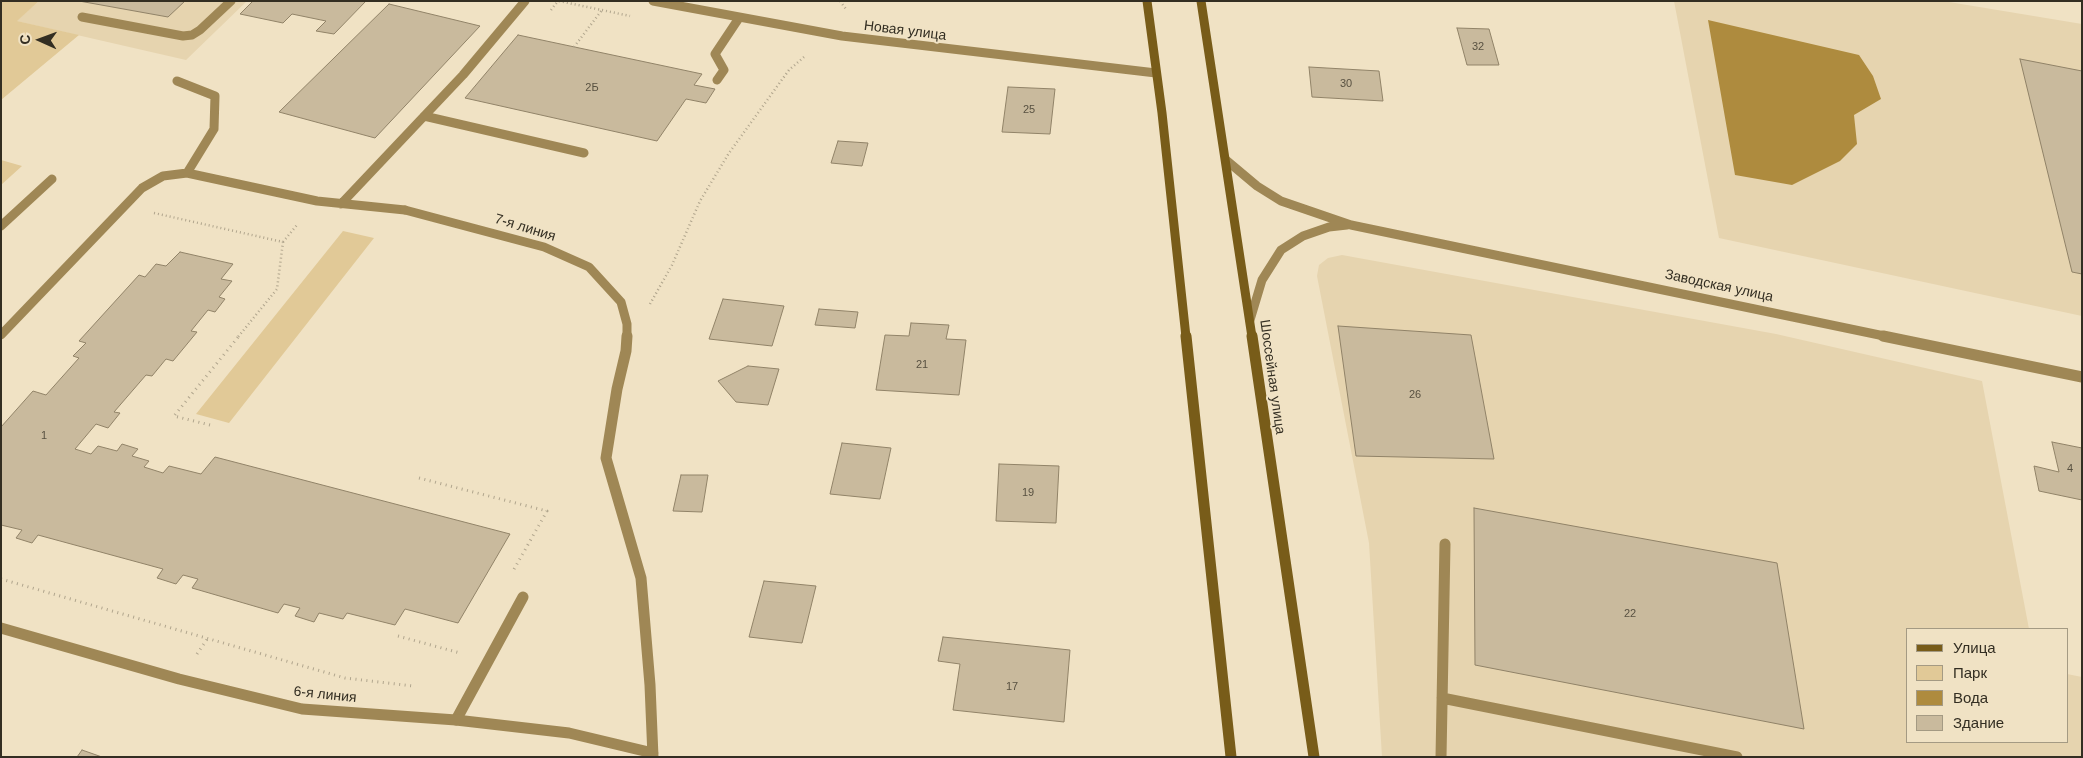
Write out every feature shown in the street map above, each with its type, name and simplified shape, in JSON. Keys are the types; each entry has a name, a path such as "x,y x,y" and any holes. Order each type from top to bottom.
{"main road":[{"path":"1147,1 1231,757"},
{"name":"Шоссейная улица","path":"1201,1 1314,757"}],"street":[{"path":"82,17 183,36 200,30 231,1"},
{"path":"341,204 463,74 525,1"},
{"name":"Новая улица","path":"653,1 842,36 1156,73"},
{"path":"717,80 724,70 714,54 739,18"},
{"path":"177,81 215,96 214,129 187,173"},
{"path":"424,116 584,153"},
{"name":"Заводская улица","path":"1226,160 1257,186 1281,201 1351,225 2082,377"},
{"name":"7-я линия","path":"1,334 142,188 163,176 187,173 317,201 405,210 544,246 588,267 621,302 627,324"},
{"path":"1,226 52,179"},
{"name":"Заводская улица","path":"1250,320 1262,280 1281,250 1302,236 1328,227 1351,225"},
{"path":"627,324 626,351 606,458 641,578 650,685 653,755"},
{"path":"1442,757 1445,544"},
{"path":"456,720 524,597"},
{"name":"6-я линия","path":"1,628 179,679 302,709 456,720 569,733 653,755"},
{"path":"1442,698 1737,757"}],"path":[{"path":"574,47 602,10"},
{"path":"627,324 651,302 672,265 700,201 729,153 789,70 811,51 842,36"},
{"path":"124,206 283,242 277,289 174,416 210,425"},
{"path":"419,478 547,511 501,591 524,597"},
{"path":"1,579 344,678 422,687"},
{"path":"398,636 488,661"}],"shaded area":[{"path":"39,1 247,1 186,60 16,21"},
{"path":"1674,1 1943,1 2082,24 2082,316 1719,238"},
{"path":"1342,255 1776,334 1982,381 2029,628 1906,628 1906,743 2068,743 2068,674 2082,677 2082,757 1382,757 1369,543 1317,276 1319,265 1328,258"}],"green space":[{"path":"1,1 39,1 17,21 79,35 1,100"},
{"path":"1,160 22,166 1,185"},
{"path":"343,231 374,238 229,423 196,414"}],"water":[{"path":"1708,20 1859,55 1873,76 1881,99 1854,115 1857,144 1840,161 1792,185 1735,175"}],"building":[{"path":"79,1 185,1 168,17"},
{"path":"253,1 366,1 334,34 316,31 326,21 292,14 283,23 240,14"},
{"path":"389,4 480,26 375,138 279,112"},
{"path":"1457,28 1489,29 1499,65 1467,65"},
{"path":"518,35 702,74 694,85 715,89 706,103 686,99 657,141 465,98"},
{"path":"2020,59 2082,71 2082,274 2072,272"},
{"path":"1309,67 1379,71 1383,101 1312,97"},
{"path":"1008,87 1055,89 1050,134 1002,132"},
{"path":"838,141 868,143 862,166 831,163"},
{"path":"180,252 233,264 221,279 232,281 219,297 225,299 215,312 208,310 191,331 197,332 173,361 166,359 152,376 146,375 114,412 120,413 108,428 96,424 75,449 91,454 98,446 117,451 122,444 138,449 132,456 149,461 144,467 163,473 169,466 201,474 215,457 510,534 458,623 405,609 395,625 347,613 343,619 319,613 314,622 295,616 300,608 284,604 278,613 192,588 198,579 183,575 176,584 157,578 163,569 38,535 32,543 16,538 22,530 1,525 1,427 33,391 46,395 79,358 73,356 86,343 79,341 139,275 145,277 156,264 166,266"},
{"path":"723,299 784,306 772,346 709,339"},
{"path":"819,309 858,312 855,328 815,325"},
{"path":"911,323 949,325 946,339 966,340 959,395 876,390 885,335 909,336"},
{"path":"1338,326 1471,335 1494,459 1356,456"},
{"path":"748,366 779,369 768,405 736,402 718,381"},
{"path":"2052,442 2082,448 2082,500 2039,491 2034,466 2059,472"},
{"path":"842,443 891,448 880,499 830,494"},
{"path":"999,464 1059,466 1056,523 996,521"},
{"path":"681,475 708,475 702,512 673,511"},
{"path":"1474,508 1777,563 1804,729 1475,665"},
{"path":"764,581 816,586 802,643 749,637"},
{"path":"943,637 1070,650 1064,722 953,710 960,664 938,661"},
{"path":"82,750 102,757 77,757"}]}
